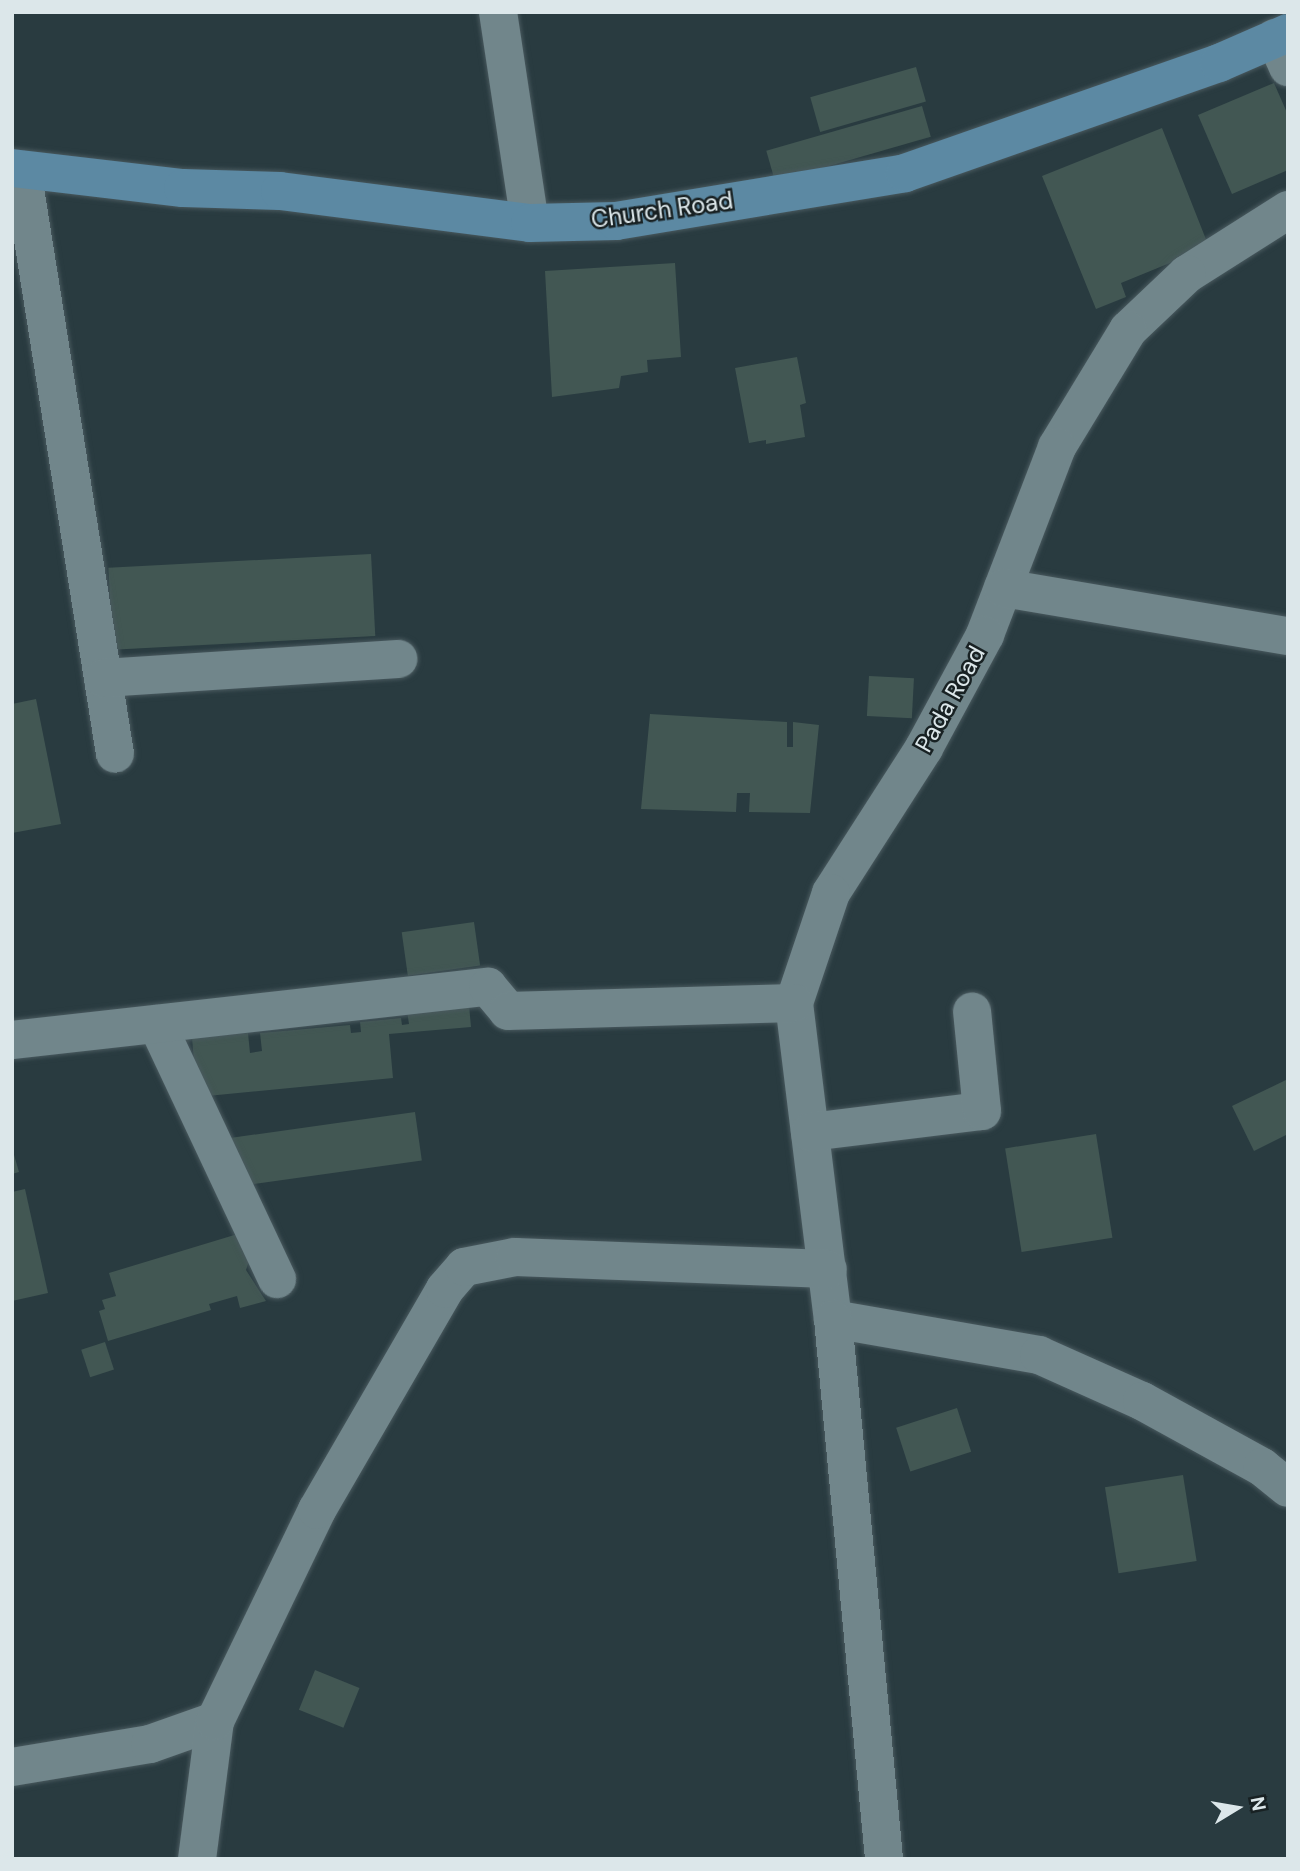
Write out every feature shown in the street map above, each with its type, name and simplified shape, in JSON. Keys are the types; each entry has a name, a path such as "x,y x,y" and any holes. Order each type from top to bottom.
{"street":[{"path":"498,12 530,223"},
{"name":"Church Road","path":"17,169 183,188 280,191 530,223 617,221 905,173 1219,63 1284,46"},
{"path":"17,169 115,754"},
{"name":"Pada Road","path":"884,1859 828,1269 794,1003 831,893 924,748 985,635 1056,447 1128,330 1187,274 1288,210"},
{"path":"1003,588 1288,636"},
{"path":"103,678 398,659"},
{"path":"12,1040 488,988 508,1011 794,1003"},
{"path":"810,1132 982,1111 972,1011"},
{"path":"157,1024 276,1279"},
{"path":"197,1859 215,1721 317,1510 445,1289 464,1267 515,1257 828,1269"},
{"path":"833,1319 1039,1354 1142,1401 1262,1467 1288,1488"},
{"path":"12,1767 150,1744 215,1721"}],"building":[{"path":"916,67 926,102 820,132 810,97"},
{"path":"1274,83 1288,115 1288,170 1232,194 1198,115"},
{"path":"922,106 931,137 775,181 766,151"},
{"path":"1162,128 1209,247 1121,283 1126,297 1096,309 1042,176"},
{"path":"675,263 681,357 647,360 648,372 621,376 619,388 552,397 545,271"},
{"path":"797,357 806,403 800,405 805,437 766,444 766,440 749,443 735,368"},
{"path":"371,554 375,636 113,650 108,568"},
{"path":"869,676 914,678 912,718 867,716"},
{"path":"36,699 61,824 12,833 12,704"},
{"path":"650,714 787,722 787,747 793,747 793,722 819,725 810,813 749,812 750,793 737,793 736,812 641,809"},
{"path":"474,922 480,966 408,976 402,932"},
{"path":"469,1005 471,1027 389,1034 393,1078 197,1097 192,1038 248,1033 250,1053 262,1051 260,1033 350,1025 351,1033 361,1032 360,1022 401,1018 402,1025 409,1024 407,1011"},
{"path":"1288,1079 1288,1134 1254,1151 1232,1106"},
{"path":"415,1112 422,1161 232,1187 225,1139"},
{"path":"1096,1134 1112,1238 1022,1252 1005,1148"},
{"path":"12,1148 19,1172 12,1174"},
{"path":"25,1189 48,1293 12,1301 12,1192"},
{"path":"241,1233 249,1261 246,1270 266,1301 240,1308 237,1296 209,1304 211,1310 108,1341 99,1311 105,1309 102,1300 116,1296 109,1273"},
{"path":"105,1342 114,1370 90,1377 81,1350"},
{"path":"957,1408 971,1452 910,1472 896,1428"},
{"path":"1183,1475 1197,1561 1119,1573 1105,1487"},
{"path":"315,1670 360,1688 343,1728 299,1710"}]}
